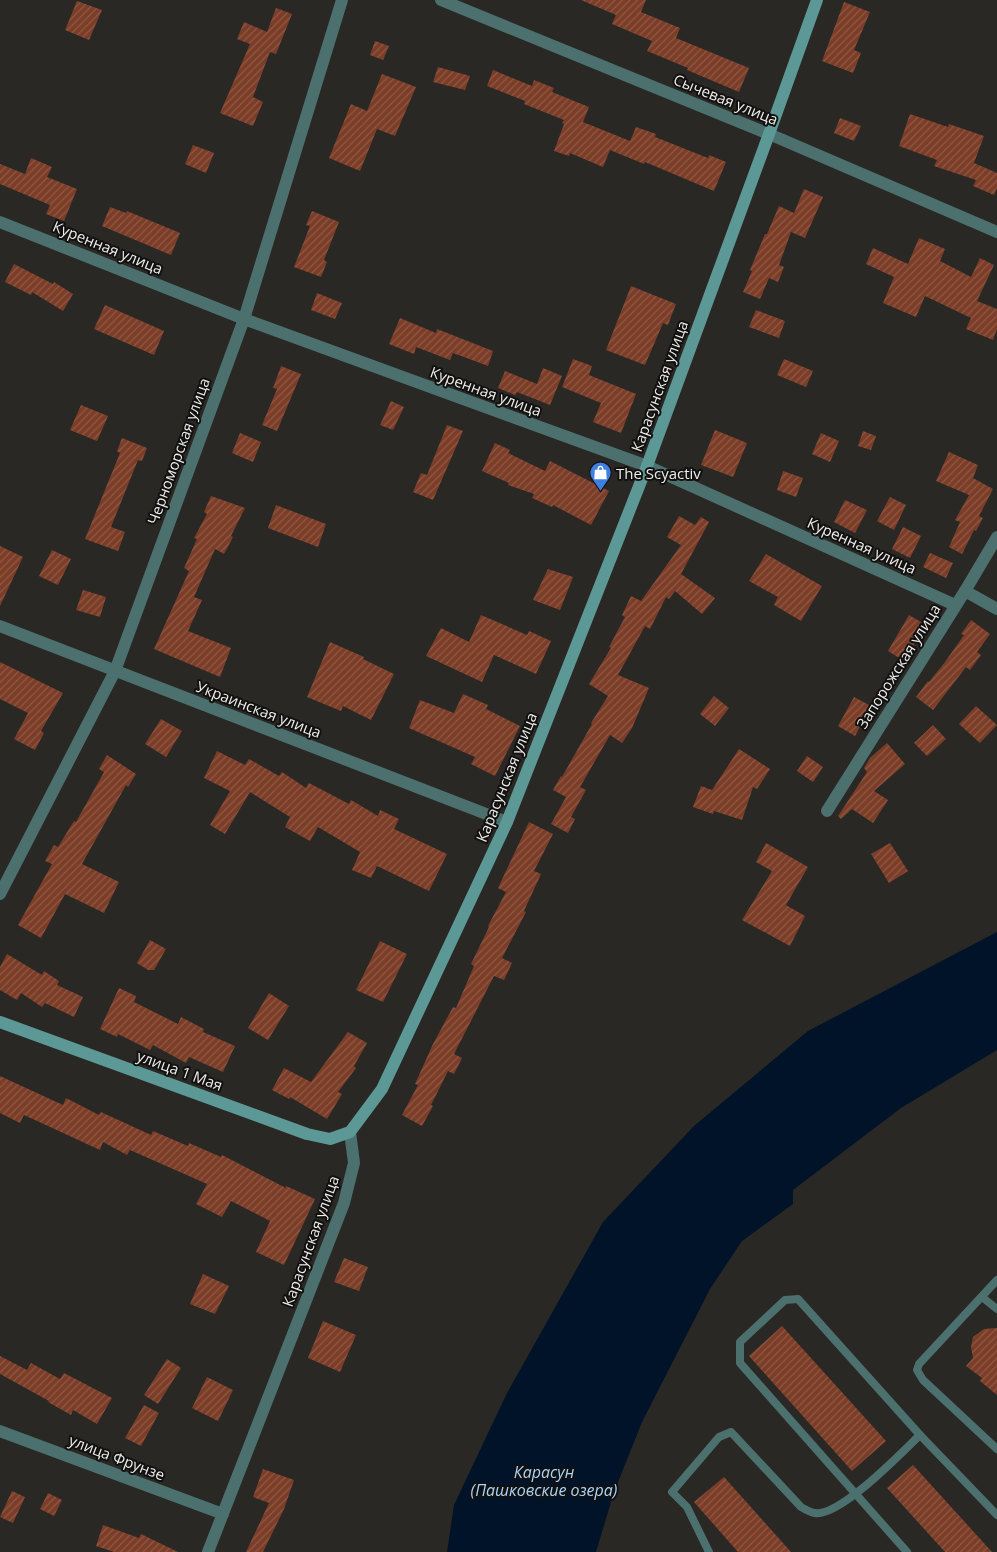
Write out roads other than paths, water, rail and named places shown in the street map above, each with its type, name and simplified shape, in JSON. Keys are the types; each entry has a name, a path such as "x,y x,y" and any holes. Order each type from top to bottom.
{"street":[{"name":"Черноморская улица","path":"0,894 115,671 244,320 342,0"},
{"name":"Сычевая улица","path":"441,0 769,134 997,232"},
{"name":"Карасунская улица","path":"208,1552 344,1203 354,1163 350,1132 382,1089 507,822 646,466 817,0"},
{"name":"Куренная улица","path":"0,222 244,320 646,466 955,605"},
{"name":"Запорожская улица","path":"827,811 997,537"},
{"path":"965,591 997,609"},
{"name":"Украинская улица","path":"0,626 507,822"},
{"name":"улица 1 Мая","path":"0,1022 307,1134 330,1138 350,1132"},
{"name":"улица Фрунзе","path":"0,1431 223,1514"}],"lane":[{"path":"997,1280 919,1364 916,1370 923,1380 997,1449"},
{"path":"982,1297 997,1309"},
{"path":"907,1552 740,1363 740,1342 785,1300 798,1299 920,1435 997,1515"},
{"path":"708,1552 687,1507 672,1492 719,1438 731,1432 801,1506 816,1514 831,1510 856,1494 920,1435"}],"water":[{"name":"Карасун (Пашковские озера)","path":"997,932 997,1050 901,1108 793,1190 793,1204 742,1241 710,1289 642,1422 614,1492 596,1552 447,1552 454,1505 507,1393 603,1222 694,1126 808,1031"}],"place":[{"name":"The Scyactiv","path":"600,492"}]}
